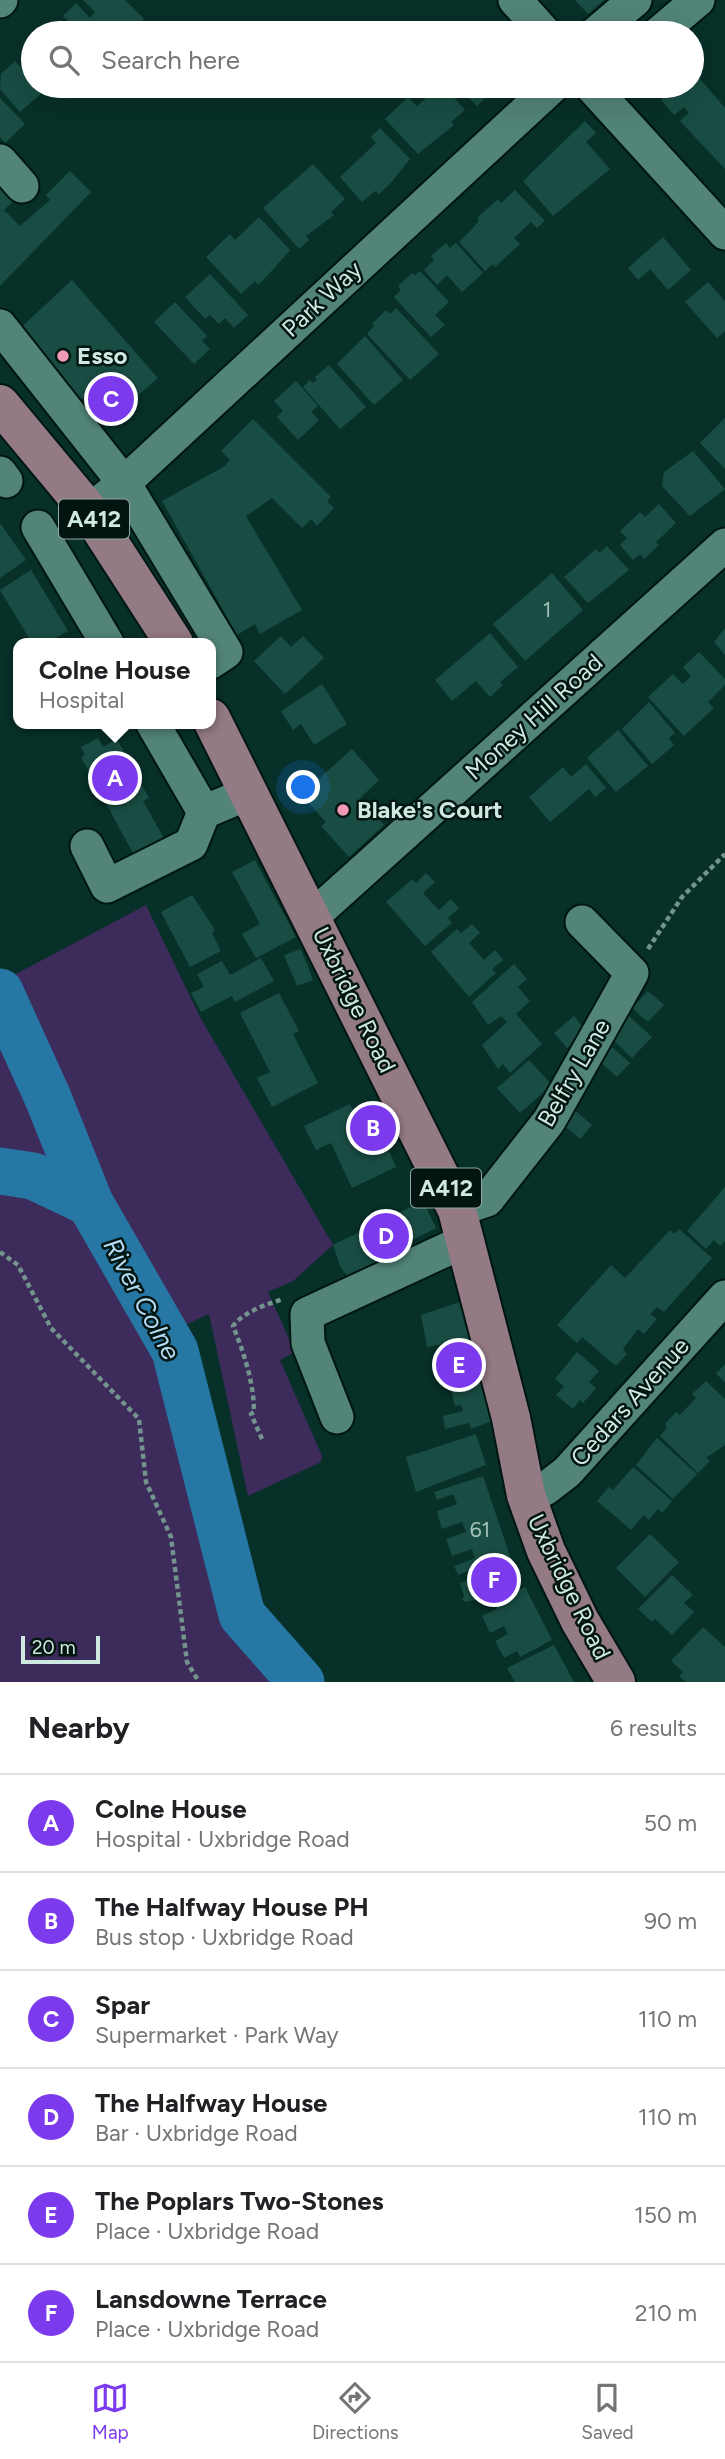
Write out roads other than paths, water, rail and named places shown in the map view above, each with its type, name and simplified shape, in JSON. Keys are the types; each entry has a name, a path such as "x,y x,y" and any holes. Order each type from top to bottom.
{"main road":[{"name":"A412","path":"2,409 89,511 160,638"},
{"name":"Uxbridge Road","path":"216,728 313,916 462,1225 526,1495 552,1563 580,1621 616,1682"}],"street":[{"path":"515,0 534,21"},
{"path":"610,21 635,0"},
{"path":"673,21 698,0"},
{"name":"Park Way","path":"89,511 124,483 540,98"},
{"path":"604,98 725,233"},
{"path":"0,161 22,186"},
{"path":"0,326 124,483 226,652 216,659"},
{"path":"38,527 104,638"},
{"name":"Money Hill Road","path":"313,916 725,545"},
{"path":"156,729 204,813"},
{"path":"87,846 107,886 191,844 204,813 249,793"},
{"name":"Belfry Lane","path":"337,1417 308,1343 307,1314 462,1225 488,1200 549,1121 632,973 582,922"},
{"name":"Cedars Avenue","path":"526,1495 545,1489 567,1472 725,1297"}],"waterway":[{"name":"River Colne","path":"0,992 48,1098 90,1203 175,1351 242,1615 301,1682"},
{"path":"0,1171 33,1176 90,1203"}],"place":[{"name":"Esso","path":"63,356"},
{"name":"Spar","path":"111,399"},
{"name":"Colne House","path":"115,778"},
{"name":"Blake's Court","path":"343,810"},
{"name":"The Halfway House PH","path":"373,1128"},
{"name":"The Halfway House","path":"386,1236"},
{"name":"The Poplars Two-Stones","path":"459,1365"},
{"name":"Lansdowne Terrace","path":"494,1580"}]}
